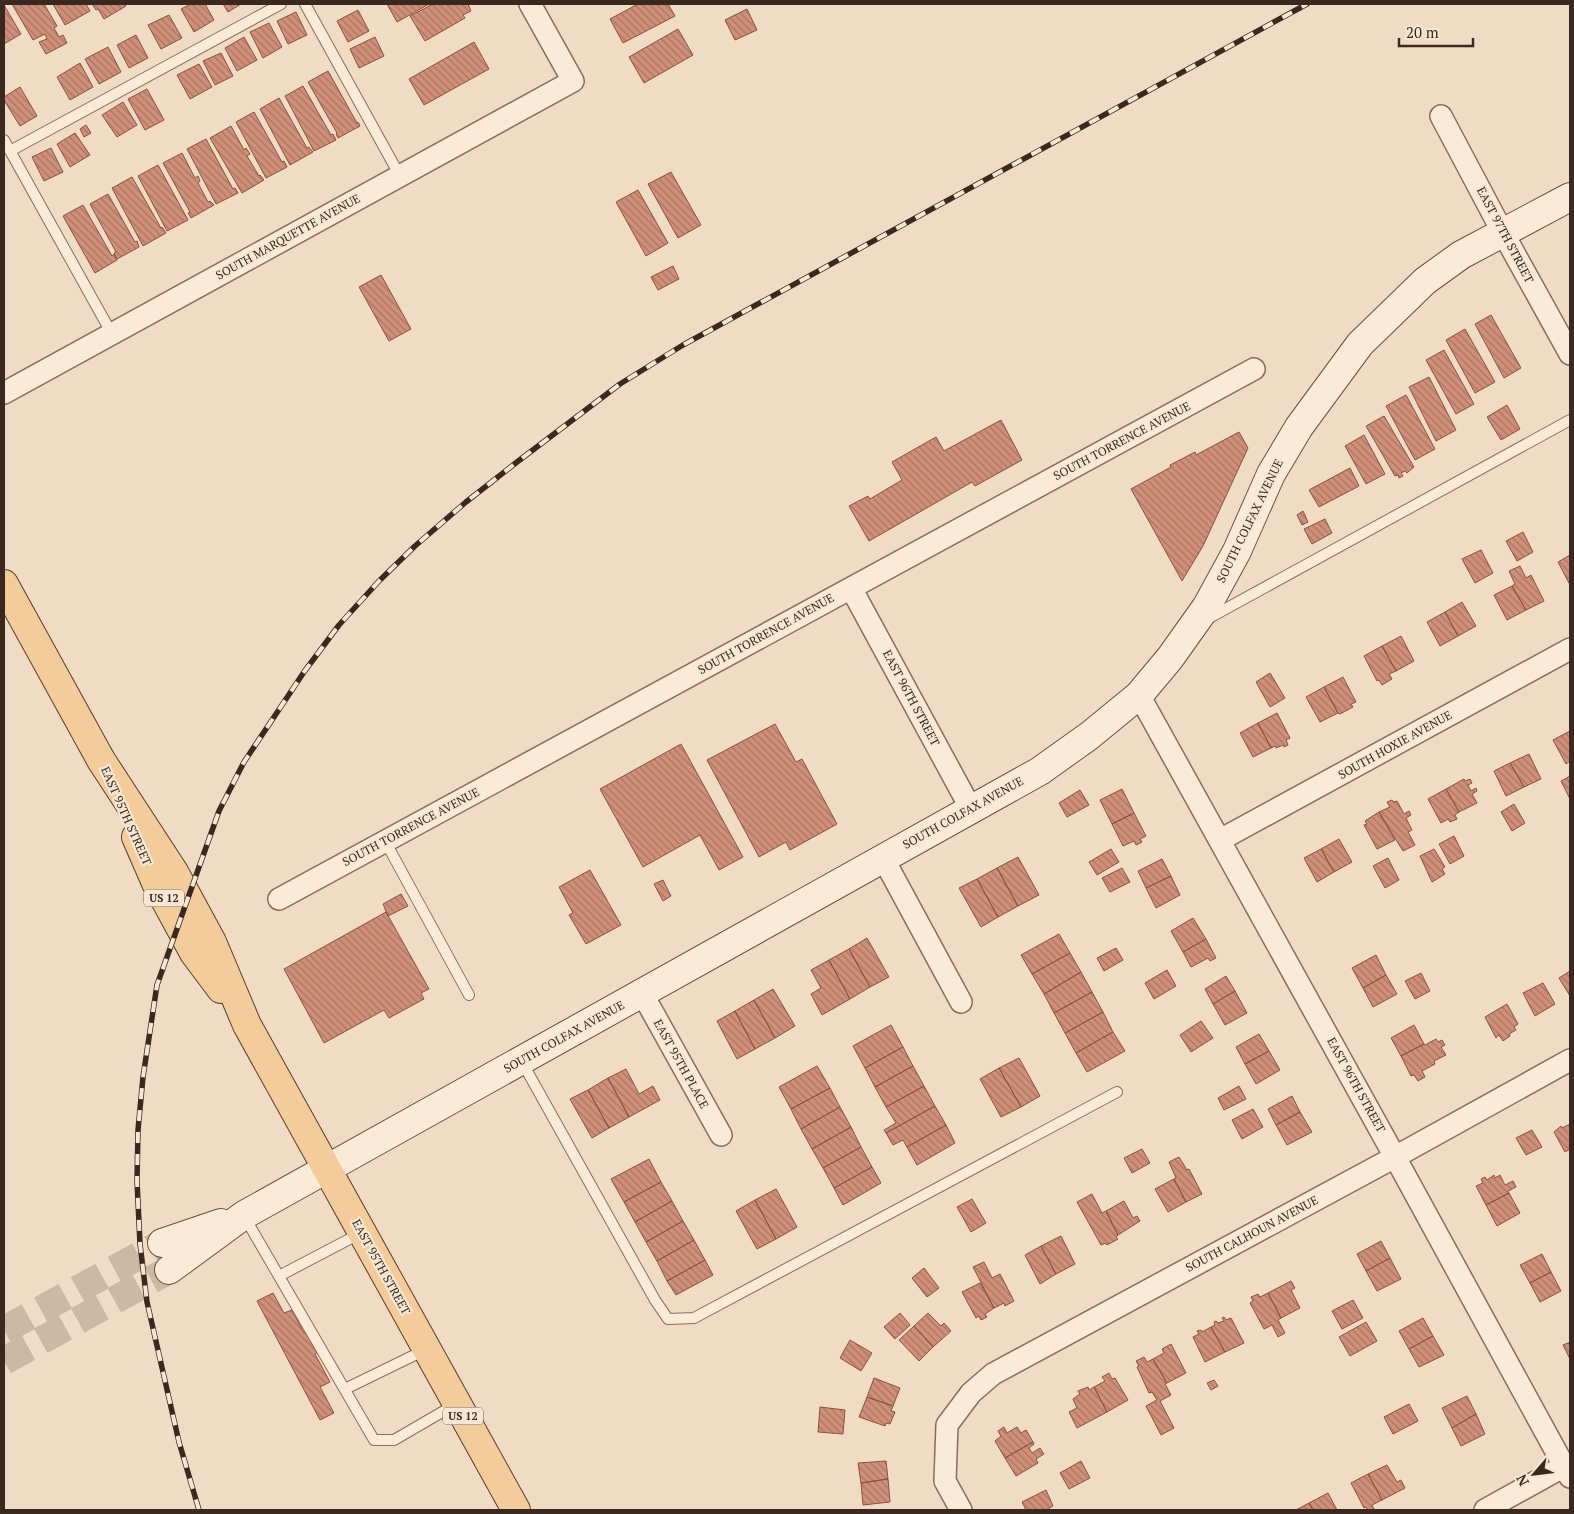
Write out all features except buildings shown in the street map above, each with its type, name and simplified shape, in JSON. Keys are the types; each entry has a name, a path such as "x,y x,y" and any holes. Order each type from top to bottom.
{"main road":[{"path":"1503,233 1570,196"},
{"name":"SOUTH COLFAX AVENUE","path":"169,1270 244,1216 1040,771 1089,736 1139,695 1170,658 1207,606 1237,551 1271,474 1300,426 1350,358 1393,311 1425,281 1461,255 1503,233"},
{"name":"EAST 95TH STREET","path":"4,584 101,760 160,890 194,953 247,1024 516,1510"},
{"name":"SOUTH COLFAX AVENUE","path":"162,1242 244,1216"}],"street":[{"name":"SOUTH MARQUETTE AVENUE","path":"4,393 573,81 530,4"},
{"name":"EAST 97TH STREET","path":"1441,116 1570,354"},
{"name":"SOUTH TORRENCE AVENUE","path":"278,899 1254,369"},
{"name":"EAST 96TH STREET","path":"851,588 971,809"},
{"name":"SOUTH HOXIE AVENUE","path":"1220,840 1570,649"},
{"name":"EAST 96TH STREET","path":"1139,695 1568,1468"},
{"path":"883,858 961,1002"},
{"name":"EAST 95TH PLACE","path":"642,994 721,1135"},
{"name":"SOUTH CALHOUN AVENUE","path":"961,1510 945,1481 947,1425 971,1394 993,1374 1395,1157 1570,1060"},
{"path":"1485,1510 1568,1468"}],"lane":[{"path":"10,151 281,4"},
{"path":"305,4 400,176"},
{"path":"4,140 112,334"},
{"path":"1193,626 1570,420"},
{"path":"385,842 469,995"},
{"path":"522,1061 655,1300 668,1319 694,1318 1117,1092"},
{"path":"244,1216 374,1440 394,1440 456,1403"},
{"path":"279,1276 362,1233"},
{"path":"344,1388 426,1349"}],"tunnel":[{"path":"4,1330 162,1243"},
{"path":"4,1361 169,1270"}],"railway":[{"path":"199,1510 179,1442 147,1302 140,1244 137,1181 138,1130 143,1077 157,985 219,811 244,762 304,672 339,625 379,581 415,546 466,502 620,384 683,345 1307,4"}]}
